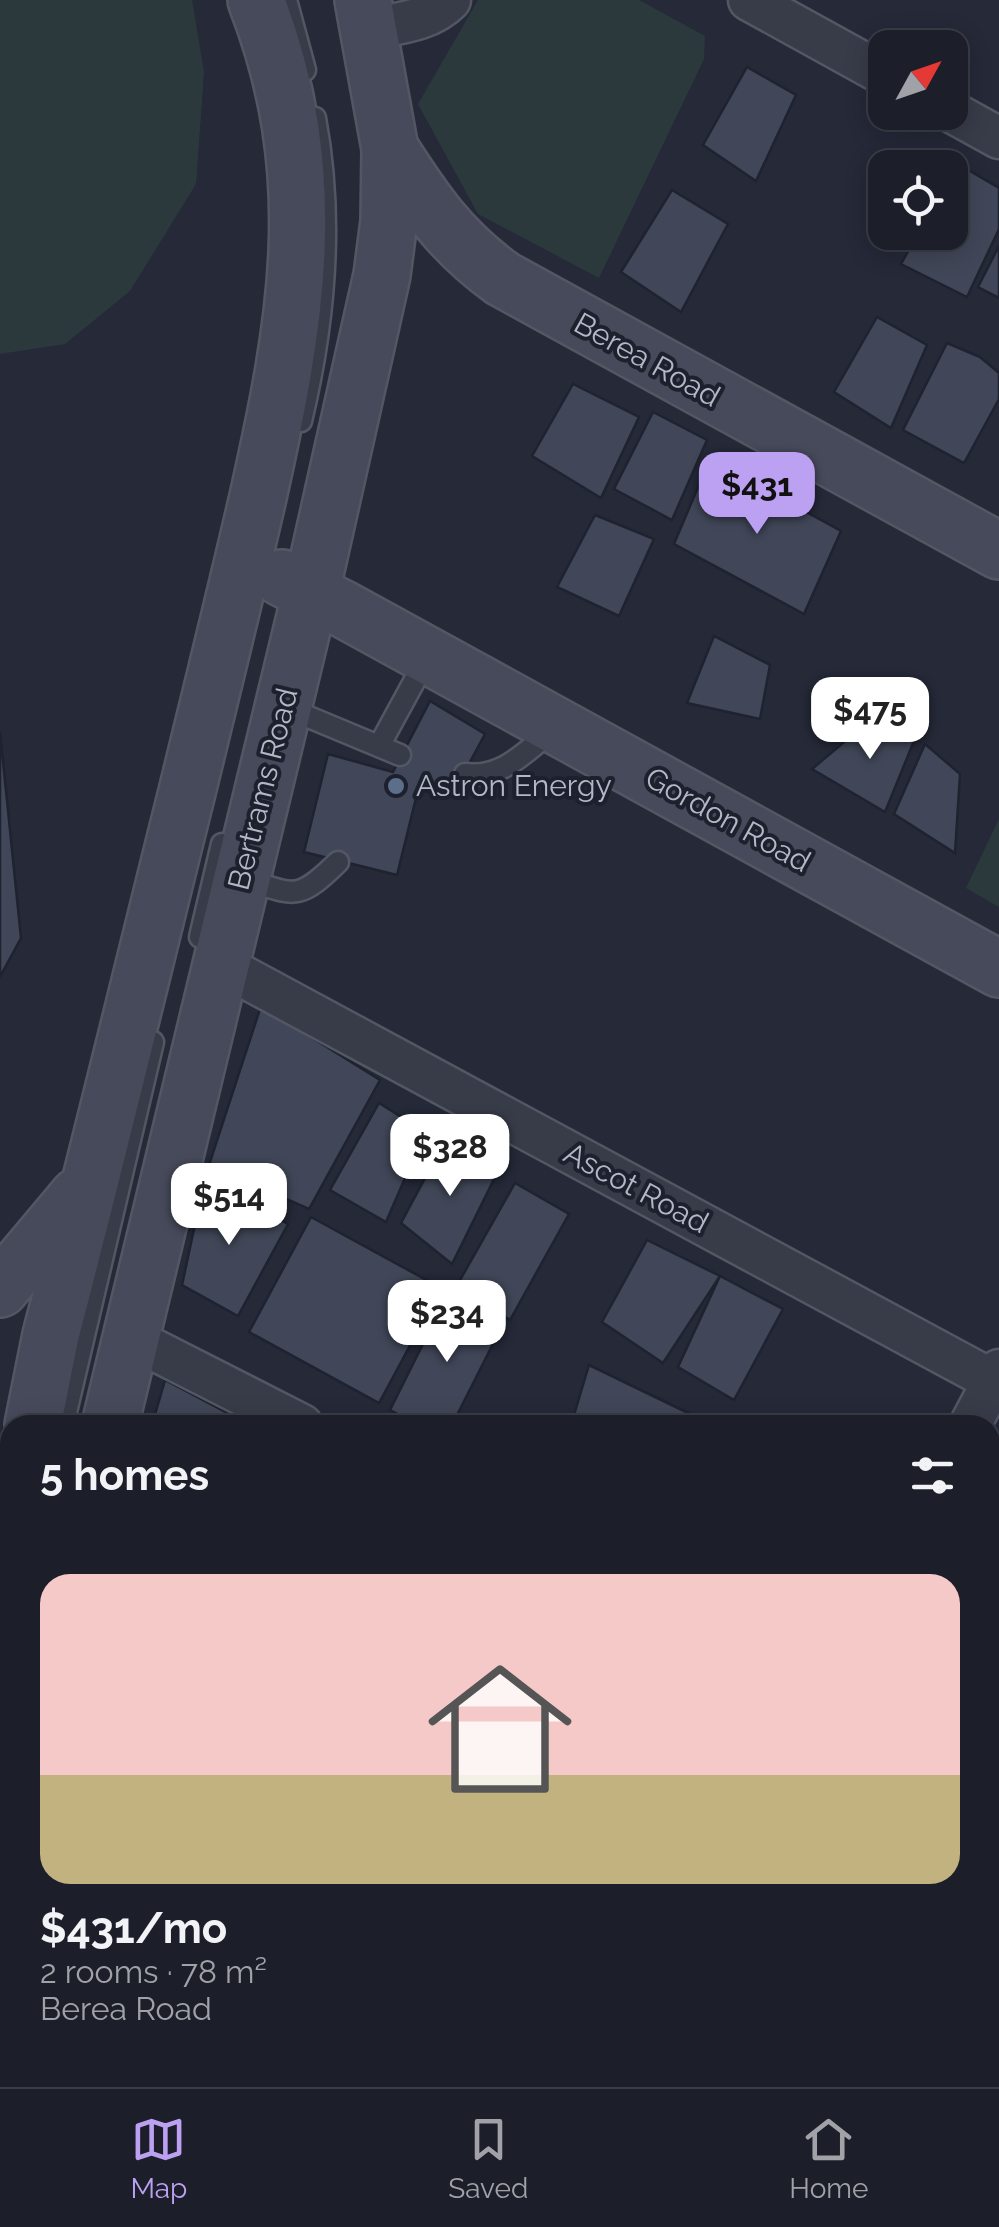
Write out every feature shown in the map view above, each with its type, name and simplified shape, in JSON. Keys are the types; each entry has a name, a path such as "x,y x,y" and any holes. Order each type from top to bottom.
{"main road":[{"name":"Bertrams Road","path":"40,1415 93,1338 209,957 224,846 283,706 278,579 282,386 299,258 298,172 285,92 256,0"},
{"path":"366,14 390,148"},
{"name":"Bertrams Road","path":"108,1415 93,1338 119,1174 278,579 382,275 389,221 390,148"},
{"name":"Berea Road","path":"390,148 426,206 449,234 473,258 503,279 999,551"},
{"name":"Gordon Road","path":"278,579 558,726 999,968"},
{"path":"0,1289 61,1220 119,1174"},
{"path":"0,1354 93,1338"}],"street":[{"path":"366,14 416,20 450,0"},
{"path":"749,0 868,66"},
{"path":"968,121 999,138"},
{"name":"Ascot Road","path":"209,957 997,1378"},
{"path":"93,1338 278,1415"},
{"path":"976,1415 997,1378"}],"lane":[{"path":"286,0 299,41 320,144 326,226 325,287 298,435"},
{"path":"379,746 428,656"},
{"path":"283,706 400,754"},
{"path":"465,774 482,776 502,770 558,726"},
{"path":"182,919 224,846 291,894 307,890 338,862"},
{"path":"84,1415 93,1338 156,1029"},
{"path":"119,1174 135,1209"},
{"path":"66,1415 93,1338"}],"shaded area":[{"path":"0,0 192,0 204,72 196,184 130,291 65,344 0,354"},
{"path":"478,0 639,0 705,36 704,59 599,278 478,214 418,104"},
{"path":"999,819 999,907 966,888"}],"building":[{"path":"747,67 796,95 756,181 703,145"},
{"path":"968,170 999,188 999,229 967,297 901,264 909,250 968,250"},
{"path":"672,190 728,224 681,312 621,272"},
{"path":"999,246 999,298 978,287"},
{"path":"877,317 927,345 891,428 834,392"},
{"path":"947,343 980,357 999,373 999,399 964,463 903,430"},
{"path":"573,384 639,417 601,498 532,456"},
{"path":"653,412 707,440 672,520 614,489"},
{"path":"710,459 841,531 804,614 674,544"},
{"path":"595,515 654,539 619,616 557,587"},
{"path":"714,636 770,665 760,719 687,703"},
{"path":"430,701 485,734 456,788 420,782 397,875 304,852 328,754 393,772"},
{"path":"874,717 916,736 885,812 812,769"},
{"path":"0,732 21,938 0,977"},
{"path":"925,744 960,774 955,853 894,814"},
{"path":"261,1006 380,1080 309,1209 209,1165"},
{"path":"379,1103 425,1132 386,1222 330,1190"},
{"path":"446,1139 501,1165 452,1264 401,1223"},
{"path":"205,1178 288,1224 238,1316 182,1285"},
{"path":"515,1183 569,1214 510,1320 455,1289"},
{"path":"311,1217 441,1288 379,1403 249,1332"},
{"path":"647,1240 720,1276 663,1363 602,1322"},
{"path":"720,1276 783,1309 734,1400 678,1367"},
{"path":"447,1296 503,1324 457,1415 400,1415 390,1410"},
{"path":"589,1365 692,1415 574,1415"},
{"path":"165,1380 231,1415 155,1415"}],"place":[{"name":"Astron Energy","path":"396,786"}]}
